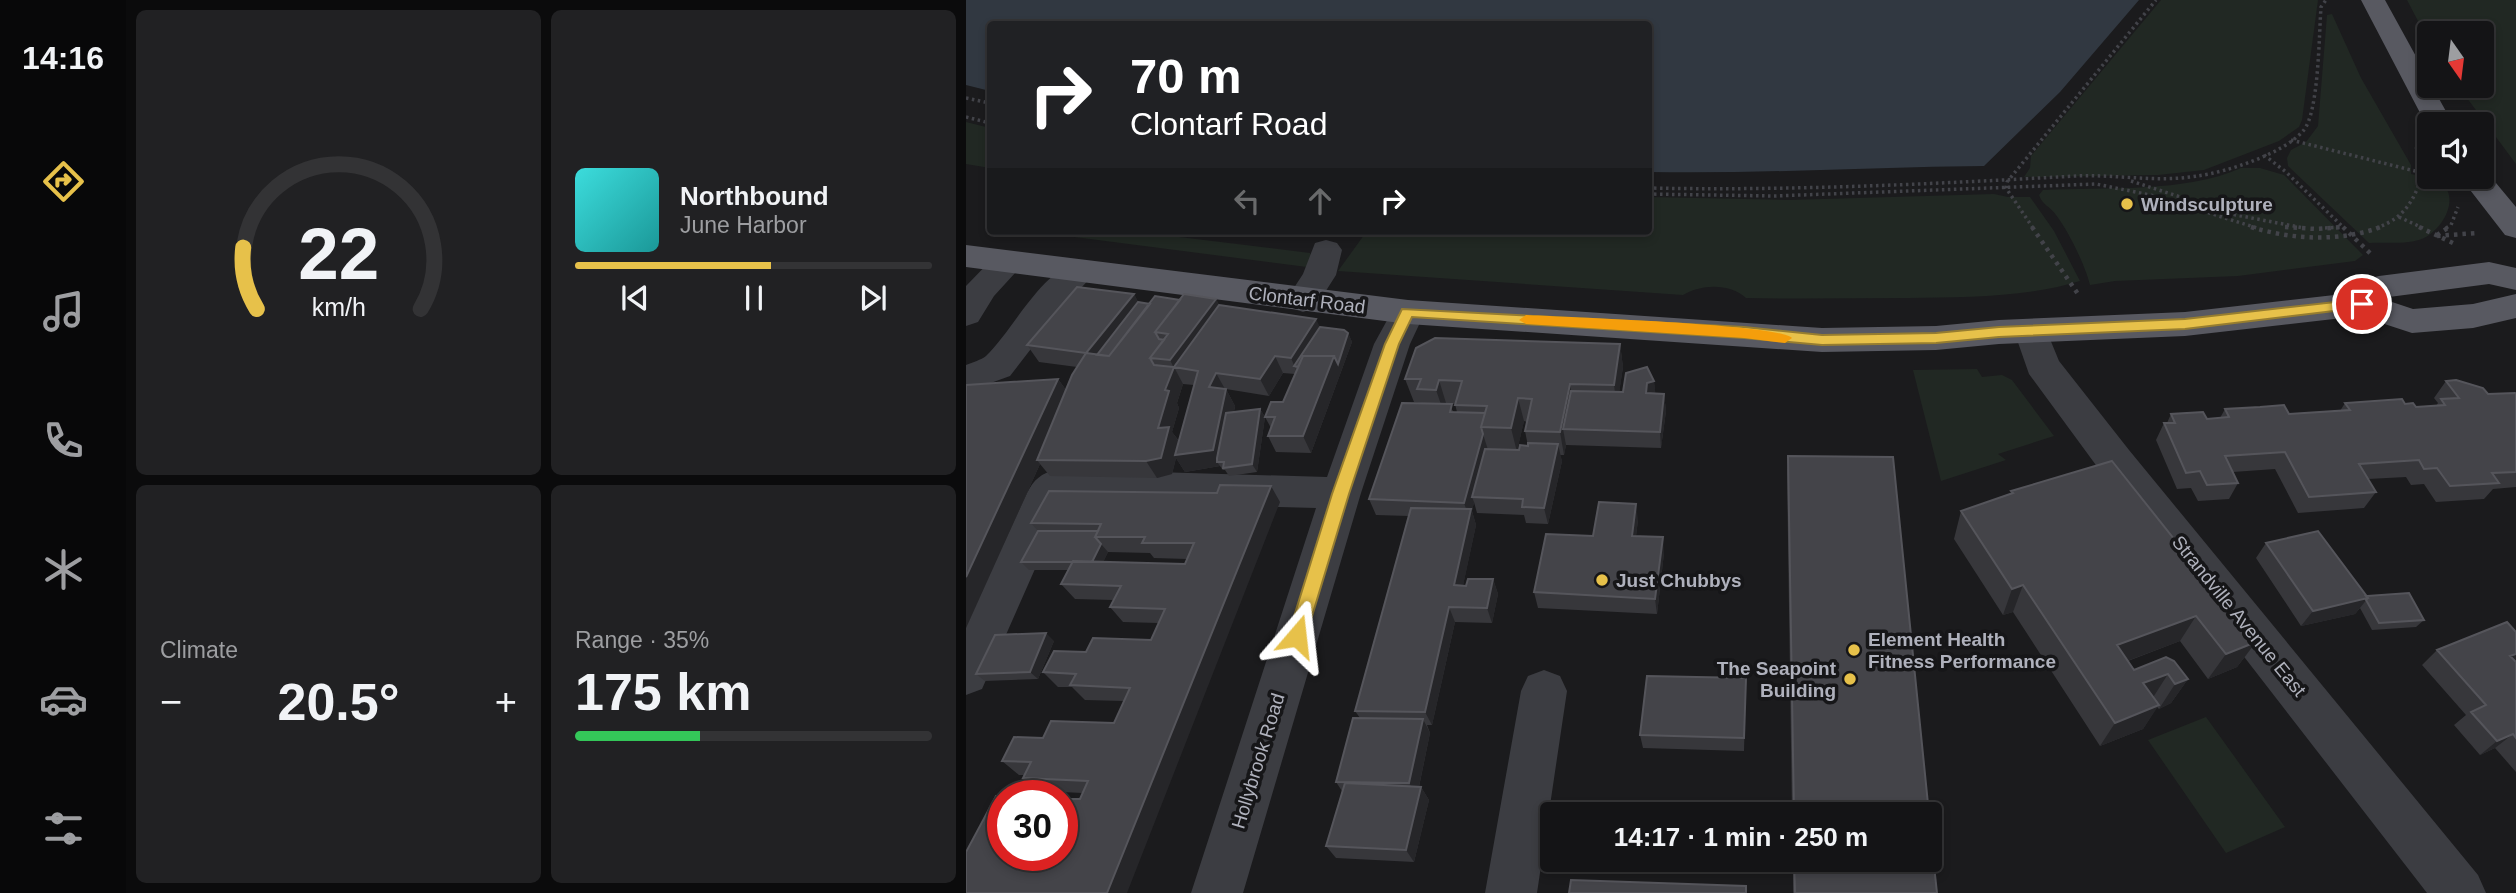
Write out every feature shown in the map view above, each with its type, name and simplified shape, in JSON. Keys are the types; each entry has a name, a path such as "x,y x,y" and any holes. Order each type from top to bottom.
{"main road":[{"path":"2373,0 2433,112"},
{"path":"2466,189 2516,228"},
{"name":"Clontarf Road","path":"966,256 1408,312 1744,332 1822,340 1936,338 2185,324 2362,304 2412,321 2473,316 2516,306"},
{"name":"Clontarf Road","path":"2362,304 2379,287 2489,273 2516,279"}],"street":[{"path":"1303,300 1319,275 1326,250"},
{"path":"966,314 981,289 1009,262"},
{"path":"966,379 997,367 1052,298 1079,272"},
{"name":"Hollybrook Road","path":"1217,893 1341,494 1392,344 1408,312"},
{"name":"Strandville Avenue East","path":"2031,331 2042,365 2115,461 2460,893"},
{"path":"966,674 1047,493 1056,485 1341,494"},
{"path":"1511,893 1544,691"}],"path":[{"path":"2078,295 2006,188 2007,182 2156,0"},
{"path":"1652,188 1812,190 2088,176 2163,179 2208,174 2264,155 2301,134 2309,124 2313,109 2321,7 2326,0"},
{"path":"966,98 987,102"},
{"path":"966,117 987,122"},
{"path":"2290,140 2417,172"},
{"path":"2414,143 2417,149"},
{"path":"2264,155 2287,172 2379,261"},
{"path":"2120,179 2277,227 2310,230 2343,227"},
{"path":"1652,194 1774,196 2096,184 2155,196 2274,234 2315,239 2351,234 2389,224 2414,201 2418,189"},
{"path":"2436,236 2451,225 2465,189"},
{"path":"2399,217 2465,247"},
{"path":"2436,236 2485,232"}],"shaded area":[{"path":"966,0 2139,0 2060,92 1984,166 1652,172 1652,21 987,21 987,90 966,85"},
{"path":"2161,0 2318,0 2299,127 2279,141 2204,170 2158,175 2024,177 2030,168 2031,156"},
{"path":"2407,0 2516,0 2516,164 2494,134 2494,112 2477,112 2467,98 2494,98 2494,21 2418,21"},
{"path":"2332,14 2361,78 2411,165 2411,174 2417,175 2417,189 2447,190 2449,206 2446,214 2437,228 2424,238 2404,242 2369,243 2288,166 2287,158 2291,150 2306,142 2318,126 2327,15"},
{"path":"966,122 987,127 987,168 966,164"},
{"path":"2241,168 2260,168 2284,175 2363,255 2355,261 2238,276 2115,281 2090,285 2066,230 2039,195 2043,190 2195,182"},
{"path":"1994,194 2030,197 2054,231 2080,281 2038,291 1995,296 1746,298 1732,290 1715,287 1690,291 1683,295 1338,271 1364,235 1652,235 1652,197 1789,200"},
{"path":"1059,235 1163,235 1310,253 1312,258 1307,267"},
{"path":"1977,369 1982,377 2002,375 2012,380 2054,436 1998,454 2006,460 1941,481 1913,370"},
{"path":"2206,717 2285,827 2226,853 2148,740"}],"building":[{"path":"1077,287 1134,294 1086,353 1027,345"},
{"path":"1184,294 1216,299 1170,360 1150,358 1168,334 1155,332"},
{"path":"1155,296 1180,300 1155,332 1159,339 1164,340 1150,358 1154,365 1174,367 1165,390 1169,391 1158,428 1169,427 1161,458 1146,461 1037,460 1072,375 1086,353 1109,356"},
{"path":"1138,302 1150,304 1109,356 1097,355"},
{"path":"1219,305 1316,319 1291,358 1275,356 1260,379 1216,373 1209,387 1226,389 1213,450 1175,455 1198,371 1174,367"},
{"path":"1320,327 1348,333 1338,364 1334,356 1303,356 1298,367 1294,366"},
{"path":"1435,338 1620,344 1614,385 1570,384 1560,432 1525,431 1532,399 1518,398 1511,428 1481,427 1487,406 1455,405 1462,381 1439,380 1436,390 1417,389 1421,379 1405,379 1416,348"},
{"path":"1303,356 1334,356 1303,436 1268,436 1275,417 1265,417 1271,402 1283,402"},
{"path":"1647,367 1654,381 1647,383 1646,393 1664,394 1660,432 1563,429 1571,391 1623,392 1626,373"},
{"path":"1058,379 966,577 966,385"},
{"path":"2456,380 2483,388 2488,394 2516,394 2516,472 2492,473 2499,483 2450,486 2437,468 2424,469 2419,460 2359,464 2376,492 2309,497 2285,452 2225,456 2238,483 2207,485 2200,471 2186,473 2164,423 2175,423 2171,414 2203,412 2207,419 2229,417 2225,409 2284,405 2289,414 2350,410 2345,403 2402,399 2405,404 2413,403 2416,407 2445,405 2441,399 2459,398 2446,381"},
{"path":"1402,403 1452,404 1450,412 1485,413 1481,427 1483,434 1464,503 1369,499"},
{"path":"1260,409 1252,464 1223,468 1224,462 1217,462 1217,458 1226,413"},
{"path":"1528,443 1558,444 1544,508 1522,507 1523,499 1472,497 1485,449 1519,450 1520,445 1528,446"},
{"name":"The Seapoint Building","path":"1788,456 1893,457 1928,802 1794,802"},
{"path":"2112,461 2256,642 2226,654 2196,616 2117,645 2134,670 2166,657 2174,661 2188,679 2175,684 2168,674 2143,683 2159,705 2115,723 2023,585 2012,589 1961,511 2013,493 2011,491"},
{"path":"1220,485 1271,486 1107,893 966,893 966,852 987,813 987,871 1078,871 1078,799 1088,781 1023,778 1031,762 1002,761 1014,737 1043,738 1051,721 1114,723 1130,688 1070,685 1076,674 1043,672 1054,651 1086,652 1093,638 1151,640 1165,609 1110,607 1121,586 1061,584 1073,561 1185,564 1194,543 1142,543 1145,537 1095,537 1101,524 1031,523 1049,491 1217,493"},
{"name":"Just Chubbys","path":"1599,502 1636,504 1632,536 1663,537 1655,599 1534,592 1546,534 1593,536"},
{"path":"1411,508 1471,509 1454,585 1466,586 1468,579 1493,579 1487,608 1449,607 1425,712 1355,711"},
{"path":"1038,531 1098,531 1095,537 1101,544 1092,562 1021,562"},
{"path":"2318,531 2368,598 2313,611 2266,543"},
{"path":"2409,593 2424,620 2379,623 2366,600 2366,596"},
{"path":"2507,622 2516,632 2516,654 2510,656 2516,662 2516,738 2513,734 2497,741 2471,712 2486,705 2437,650"},
{"path":"1046,633 1030,672 976,674 995,635"},
{"path":"1647,676 1746,678 1744,738 1640,735"},
{"path":"1353,718 1423,719 1409,783 1336,782"},
{"path":"1345,783 1421,787 1406,850 1326,846"},
{"path":"1794,872 1935,872 1937,893 1795,893"},
{"path":"1571,880 1746,886 1746,893 1569,893"}],"slow traffic":[{"path":"1526,320 1744,332 1785,338"}],"place":[{"name":"Windsculpture","path":"2127,204"},
{"name":"Just Chubbys","path":"1602,580"},
{"name":"Element Health Fitness Performance","path":"1854,650"},
{"name":"The Seapoint Building","path":"1850,679"}],"route":[{"path":"1297,636 1392,344 1408,312 1744,332 1822,340 1936,338 1999,332 2185,324 2362,304"}]}
